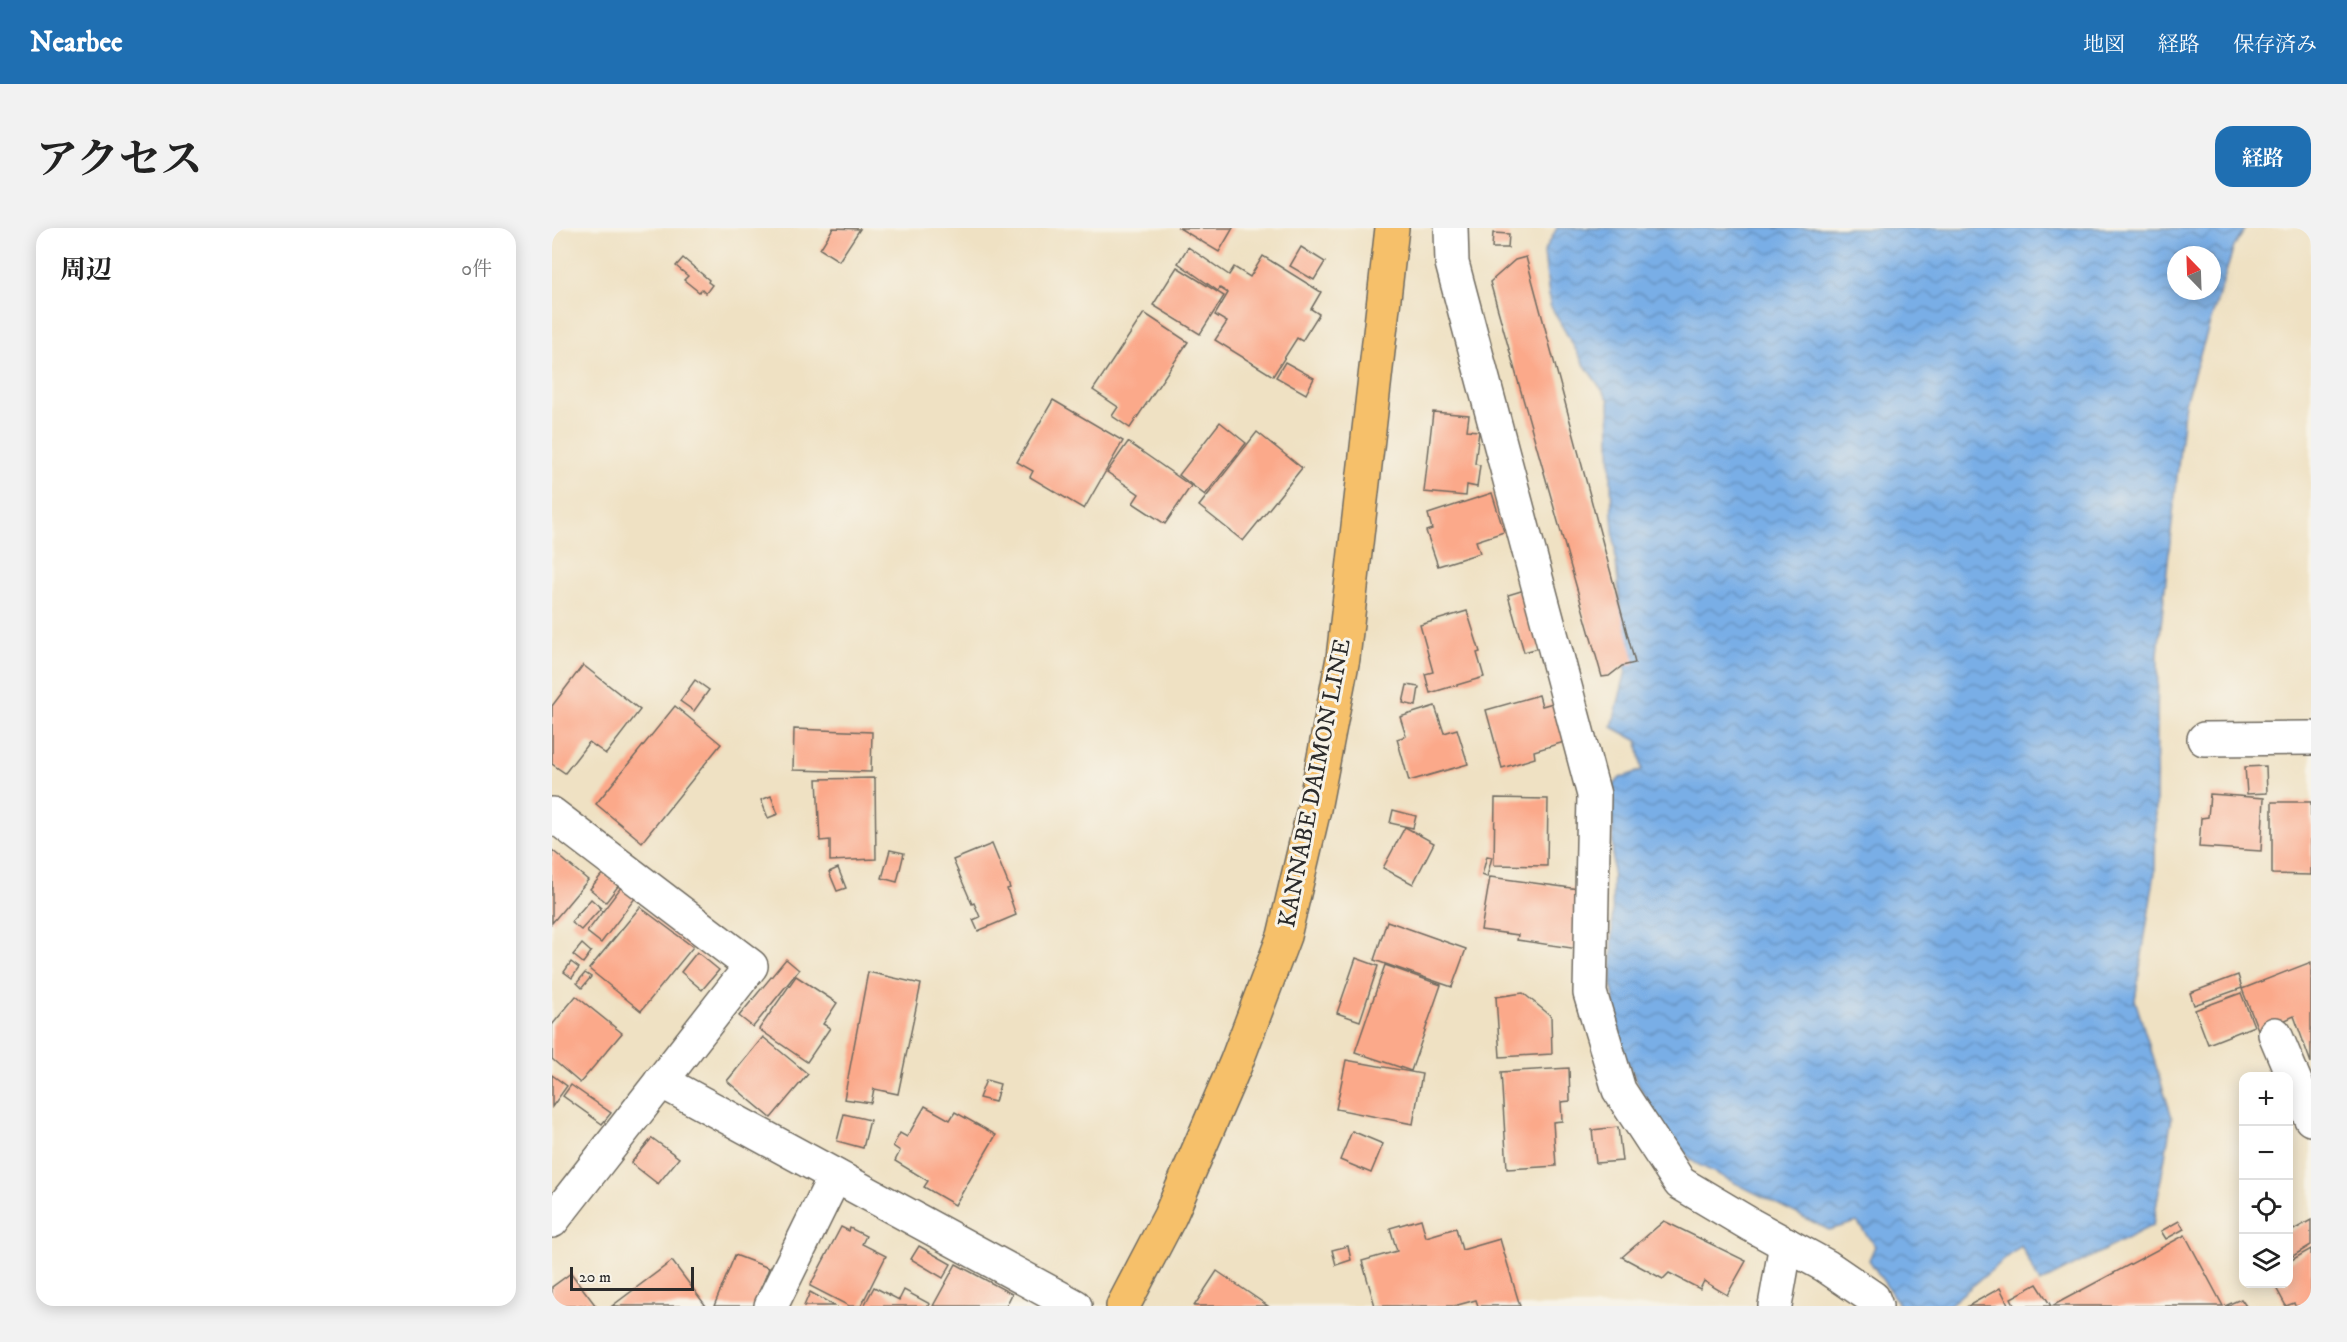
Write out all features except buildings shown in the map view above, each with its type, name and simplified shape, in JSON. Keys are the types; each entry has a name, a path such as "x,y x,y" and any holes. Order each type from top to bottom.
{"main road":[{"name":"KANNABE DAIMON LINE","path":"1123,1306 1170,1216 1236,1063 1284,936 1314,809 1343,658 1392,228"}],"street":[{"path":"1451,228 1452,262 1594,795 1590,993 1619,1090 1680,1183 1826,1266 1873,1298 1876,1306"},
{"path":"2204,739 2311,738"},
{"path":"552,814 751,966 552,1221"},
{"path":"2275,1034 2311,1119"},
{"path":"661,1081 1075,1306"},
{"path":"771,1306 835,1176"},
{"path":"1774,1306 1786,1244"}],"water":[{"path":"1557,228 2246,228 2234,247 2221,288 2221,246 2167,246 2167,300 2217,300 2185,402 2158,654 2155,872 2135,1000 2172,1117 2153,1225 2040,1283 2021,1246 1948,1306 1900,1306 1869,1260 1875,1246 1857,1222 1829,1230 1695,1163 1660,1129 1622,1051 1612,986 1613,786 1620,778 1642,770 1638,741 1612,727 1626,671 1612,517 1609,400 1584,364 1550,305 1544,252"}]}
